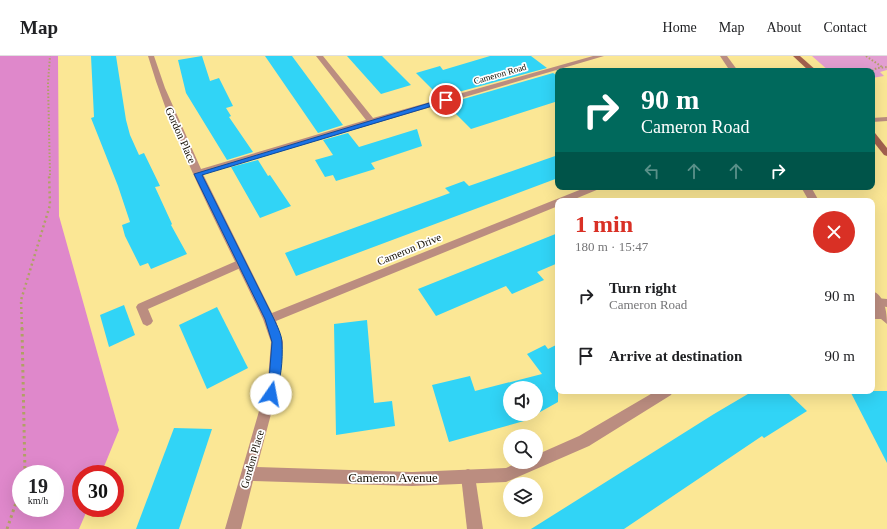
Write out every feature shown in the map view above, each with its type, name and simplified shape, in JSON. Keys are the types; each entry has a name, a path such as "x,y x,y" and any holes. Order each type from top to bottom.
{"main road":[{"path":"796,56 810,68"},
{"path":"875,138 887,152"}],"street":[{"name":"Gordon Place","path":"151,56 160,88 198,174 269,319 277,342 274,380 233,529"},
{"path":"319,56 371,121"},
{"name":"Cameron Road","path":"559,68 601,56"},
{"path":"723,56 732,68"},
{"name":"Cameron Road","path":"198,174 371,121 555,69"},
{"path":"875,120 887,119"},
{"path":"568,198 588,190"},
{"name":"Cameron Drive","path":"269,319 555,203"},
{"path":"147,321 142,307 241,263"},
{"path":"878,300 886,317"},
{"path":"875,315 886,317"},
{"name":"Cameron Avenue","path":"543,459 584,440 662,394"},
{"name":"Cameron Avenue","path":"248,474 412,479 506,475 520,469"},
{"path":"468,476 475,529"}],"path":[{"path":"25,465 21,300 50,205 48,83 50,56"},
{"path":"866,56 882,67"},
{"path":"875,70 887,67"},
{"path":"7,529 12,514"}],"shaded area":[{"path":"0,56 58,56 59,216 119,430 105,465 72,465 72,517 84,517 79,529 0,529"},
{"path":"812,56 887,56 887,70 880,72 884,76 875,78 875,68 826,68"}],"building":[{"path":"91,56 116,56 126,120 130,135 139,155 144,153 160,186 155,187 172,224 171,225 187,254 151,269 148,263 140,266 125,236 122,225 130,222 118,186 91,118 94,117"},
{"path":"202,56 210,81 219,78 233,106 226,108 231,116 229,117 253,152 227,160 186,93 178,60"},
{"path":"265,56 292,56 343,125 318,133"},
{"path":"347,56 382,56 411,85 381,94"},
{"path":"490,56 531,56 547,68 440,97 416,73 440,66 443,70"},
{"path":"553,73 555,74 555,102 471,129 446,104"},
{"path":"417,129 422,146 371,163 375,169 336,181 333,175 325,177 315,160 333,155 323,140 348,133 359,147"},
{"path":"555,156 555,179 296,276 285,253 450,193 445,188 464,181 469,186"},
{"path":"258,160 268,176 270,175 291,206 260,218 231,167"},
{"path":"555,234 555,264 537,272 544,280 512,294 506,286 436,316 418,289"},
{"path":"124,305 135,335 109,347 100,315"},
{"path":"217,307 248,368 207,389 179,325"},
{"path":"367,320 374,403 392,401 395,426 336,435 334,324"},
{"path":"545,345 548,349 555,346 555,394 558,394 558,402 543,410 543,381 514,381 542,374 527,354"},
{"path":"470,376 475,391 503,384 503,421 524,421 449,442 432,385"},
{"path":"875,391 887,391 887,463 852,394 875,394"},
{"path":"748,394 789,394 807,411 764,438 762,436 624,529 531,529"},
{"path":"174,428 212,429 179,529 136,529"}],"route":[{"path":"271,394 274,380 277,342 269,319 198,174 371,121 446,100"}]}
